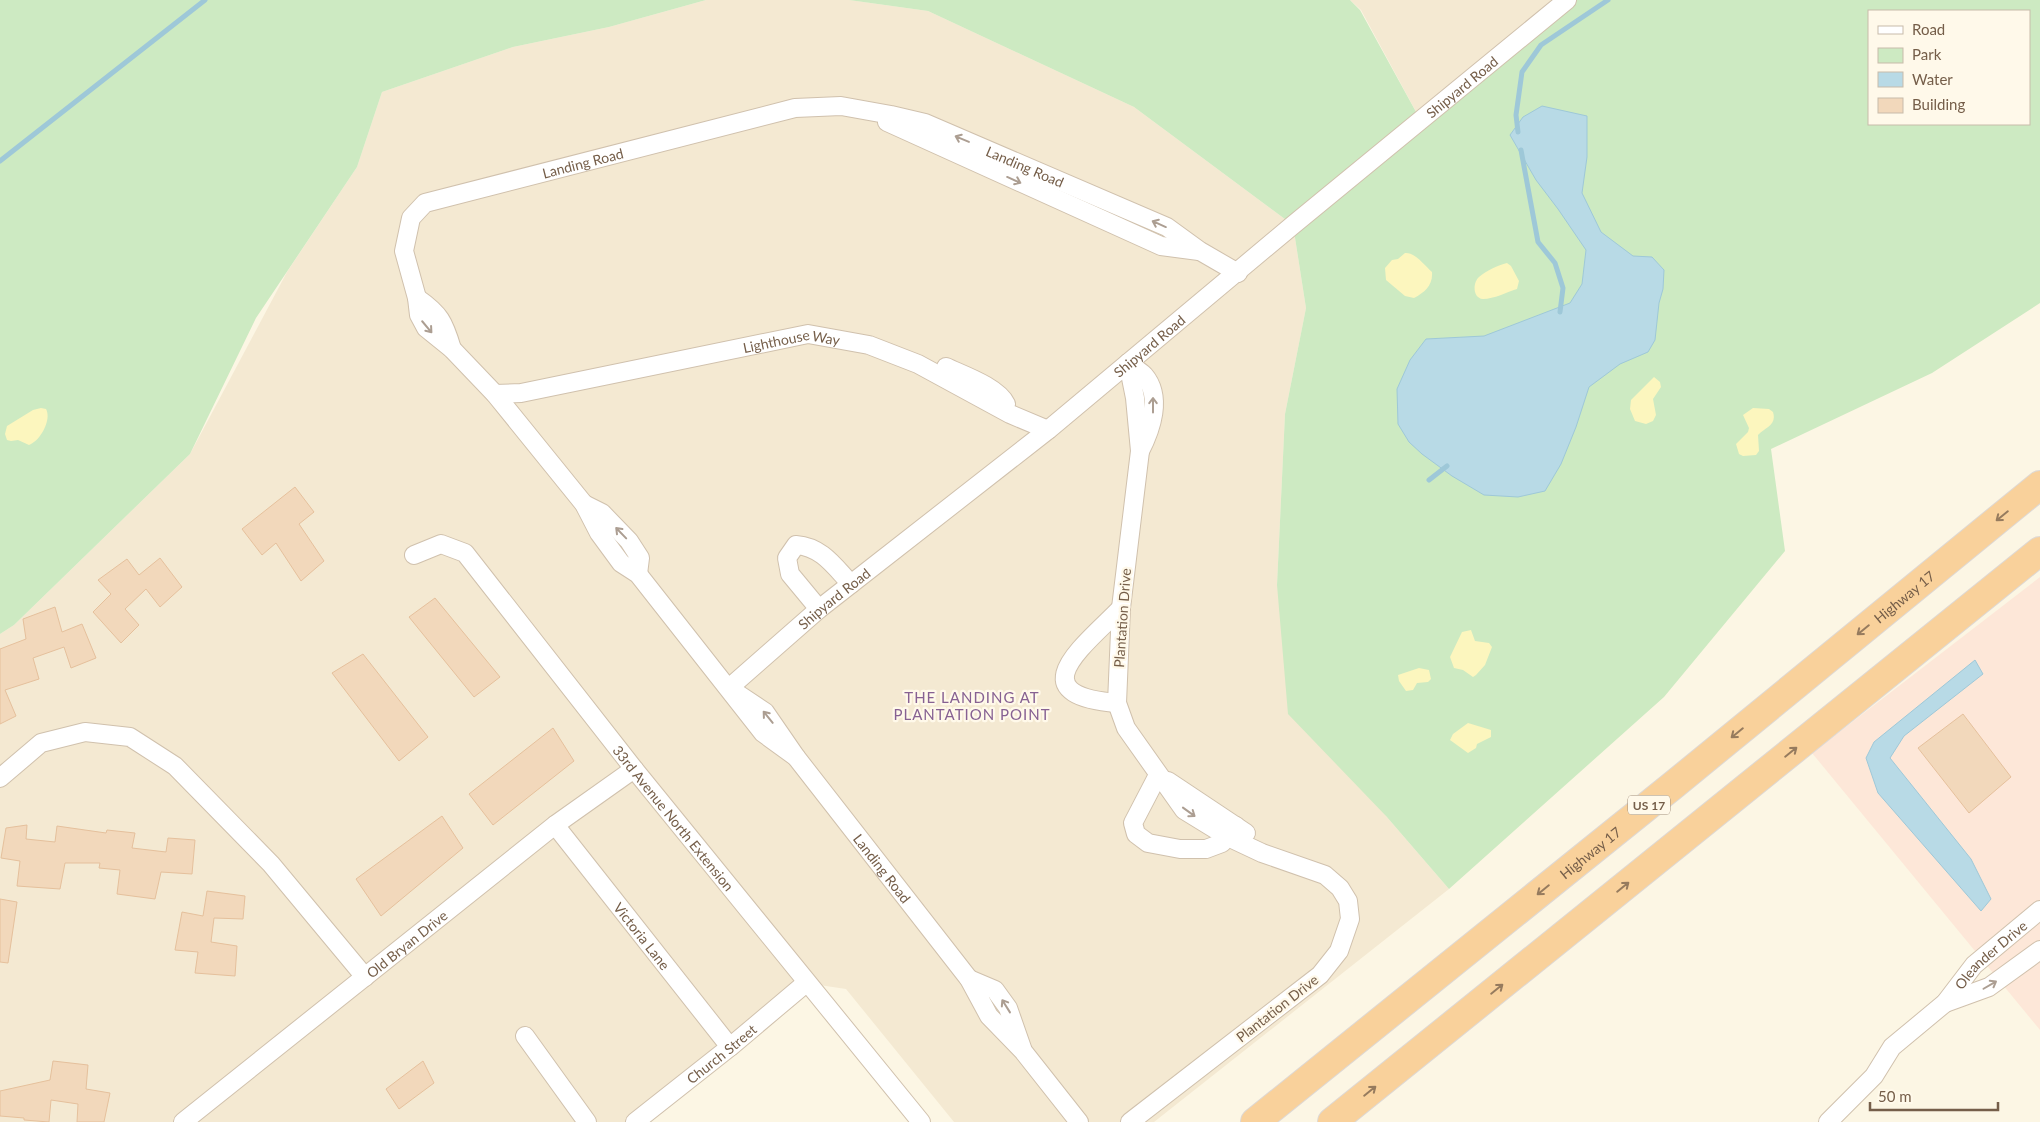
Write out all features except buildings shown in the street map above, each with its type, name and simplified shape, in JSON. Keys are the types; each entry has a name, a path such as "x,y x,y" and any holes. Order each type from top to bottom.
{"highway":[{"name":"Highway 17","path":"1255,1122 1671,787 2040,485"},
{"path":"1332,1122 2040,551"}],"street":[{"name":"Shipyard Road","path":"729,688 819,609 1048,430 1293,225 1567,0"},
{"name":"Landing Road","path":"841,106 884,120 1161,246 1200,251"},
{"name":"Landing Road","path":"1079,1122 1023,1051 989,1016 969,979 796,757 763,733 638,574 621,563 599,533 584,504 494,394 452,349 446,330 434,309 417,298 404,251 412,218 425,203 795,108 841,106 891,114 925,123 1167,227 1200,251 1238,272"},
{"path":"1054,198 1062,182"},
{"name":"Lighthouse Way","path":"494,394 521,393 808,334 869,345 918,364 1010,414 1048,430"},
{"name":"Plantation Drive","path":"1128,364 1135,398 1140,451 1121,608 1117,703 1126,728 1184,810 1232,832 1283,860 1325,875 1340,888 1348,900 1350,919 1339,951 1320,975 1130,1122"},
{"name":"33rd Avenue North Extension","path":"414,555 441,544 465,553 634,769 806,983 921,1122"},
{"path":"819,609 790,574 787,558 796,544 809,546 823,554 851,584"},
{"path":"1117,703 1096,701 1076,694 1068,688 1064,676 1070,659 1121,608"},
{"path":"0,778 41,742 85,732 130,738 176,766 271,864 365,977"},
{"name":"Old Bryan Drive","path":"184,1122 554,825 634,769"},
{"path":"1158,775 1133,823 1136,834 1148,842 1180,849 1206,849 1222,842 1232,832"},
{"name":"Victoria Lane","path":"554,825 730,1047"},
{"name":"Oleander Drive","path":"1828,1122 1874,1076 1892,1047 1944,1003 1974,965 2040,910"},
{"name":"Oleander Drive","path":"1944,1003 1989,987 2040,950"},
{"name":"Church Street","path":"635,1122 730,1047 806,983"},
{"path":"525,1036 587,1122"}],"shaded area":[{"path":"706,0 849,0 928,11 1134,107 1293,225 1306,308 1285,414 1277,585 1386,816 1449,889 1154,1122 954,1122 846,989 806,983 635,1122 0,1122 0,634 14,625 190,454 287,272 357,167 382,92 513,47 609,27"},
{"path":"1350,0 1567,0 1421,121 1361,10"},
{"path":"2040,577 2040,1030 1812,753"}],"green space":[{"path":"0,0 706,0 609,27 513,47 382,92 357,167 256,318 190,454 14,625 0,634"},
{"path":"849,0 1350,0 1360,10 1421,121 1571,0 2040,0 2040,303 1932,373 1771,449 1785,551 1664,697 1449,889 1386,816 1288,714 1277,585 1285,414 1306,308 1293,225 1134,107 928,11"}],"sand":[{"path":"1405,253 1416,257 1432,272 1428,288 1414,298 1405,296 1386,280 1385,268 1392,260 1398,259"},
{"path":"1507,263 1511,266 1519,281 1517,289 1496,297 1479,298 1475,293 1477,279 1492,268"},
{"path":"1654,377 1660,382 1661,387 1653,399 1656,415 1653,421 1646,424 1635,421 1630,409 1631,400"},
{"path":"1753,408 1769,409 1773,412 1774,416 1772,423 1758,435 1759,451 1756,455 1743,456 1739,454 1736,444 1748,432 1749,428 1743,415"},
{"path":"46,409 46,424 41,435 33,443 29,445 18,440 7,440 5,434 7,426 33,410"},
{"path":"1471,630 1475,641 1489,643 1492,647 1485,665 1473,677 1463,670 1454,668 1450,657 1462,632"},
{"path":"1419,668 1429,670 1431,679 1428,682 1417,683 1413,690 1406,691 1399,681 1398,675"},
{"path":"1468,723 1491,730 1491,737 1477,744 1476,748 1468,753 1450,740 1453,734"}],"water":[{"path":"1542,106 1587,116 1587,157 1582,193 1601,232 1633,256 1652,257 1664,270 1663,289 1659,303 1655,340 1648,352 1620,364 1589,387 1561,464 1545,491 1518,497 1484,495 1452,476 1409,442 1398,424 1397,389 1410,360 1426,339 1484,336 1570,303 1582,284 1586,250 1536,180 1510,135 1523,117"},
{"path":"1975,660 1983,674 1904,736 1890,758 1971,859 1991,899 1981,911 1878,793 1866,758 1874,742"}],"waterway":[{"path":"0,161 205,0"},
{"path":"1518,132 1516,115 1522,72 1541,45 1608,0"},
{"path":"1521,150 1538,242 1555,263 1563,288 1560,312"},
{"path":"1429,480 1447,466"}],"district":[{"name":"THE LANDING AT PLANTATION POINT","path":"972,706"}]}
